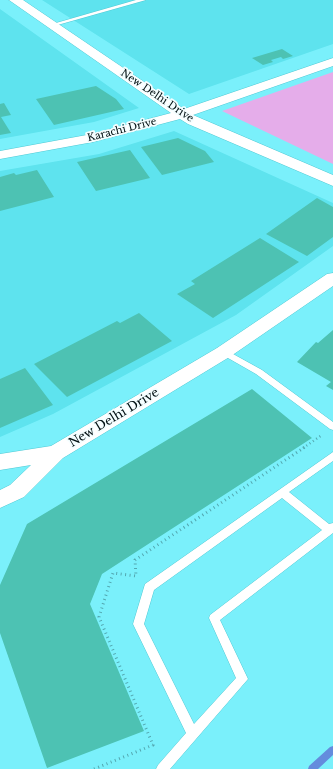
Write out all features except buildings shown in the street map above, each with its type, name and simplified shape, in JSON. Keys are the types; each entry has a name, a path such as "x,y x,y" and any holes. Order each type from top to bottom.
{"street":[{"name":"New Delhi Drive","path":"15,0 182,114 227,137 333,181"},
{"name":"Karachi Drive","path":"0,155 93,138 182,114 333,62"},
{"name":"New Delhi Drive","path":"0,500 17,491 56,452 224,352 333,278"},
{"name":"New Delhi Drive","path":"0,462 56,452"}],"lane":[{"path":"52,25 143,0"},
{"path":"224,352 259,372 333,427"},
{"path":"193,734 138,624 149,587 333,456"},
{"path":"162,769 242,679 214,618 331,528 282,492"}],"shaded area":[{"path":"42,0 333,0 333,44 189,94"},
{"path":"0,9 139,108 94,122 0,139"},
{"path":"333,72 333,164 222,111"},
{"path":"174,131 333,203 333,246 236,315 53,414 0,437 0,171 99,154"}],"waterway":[{"path":"312,769 333,750"}]}
